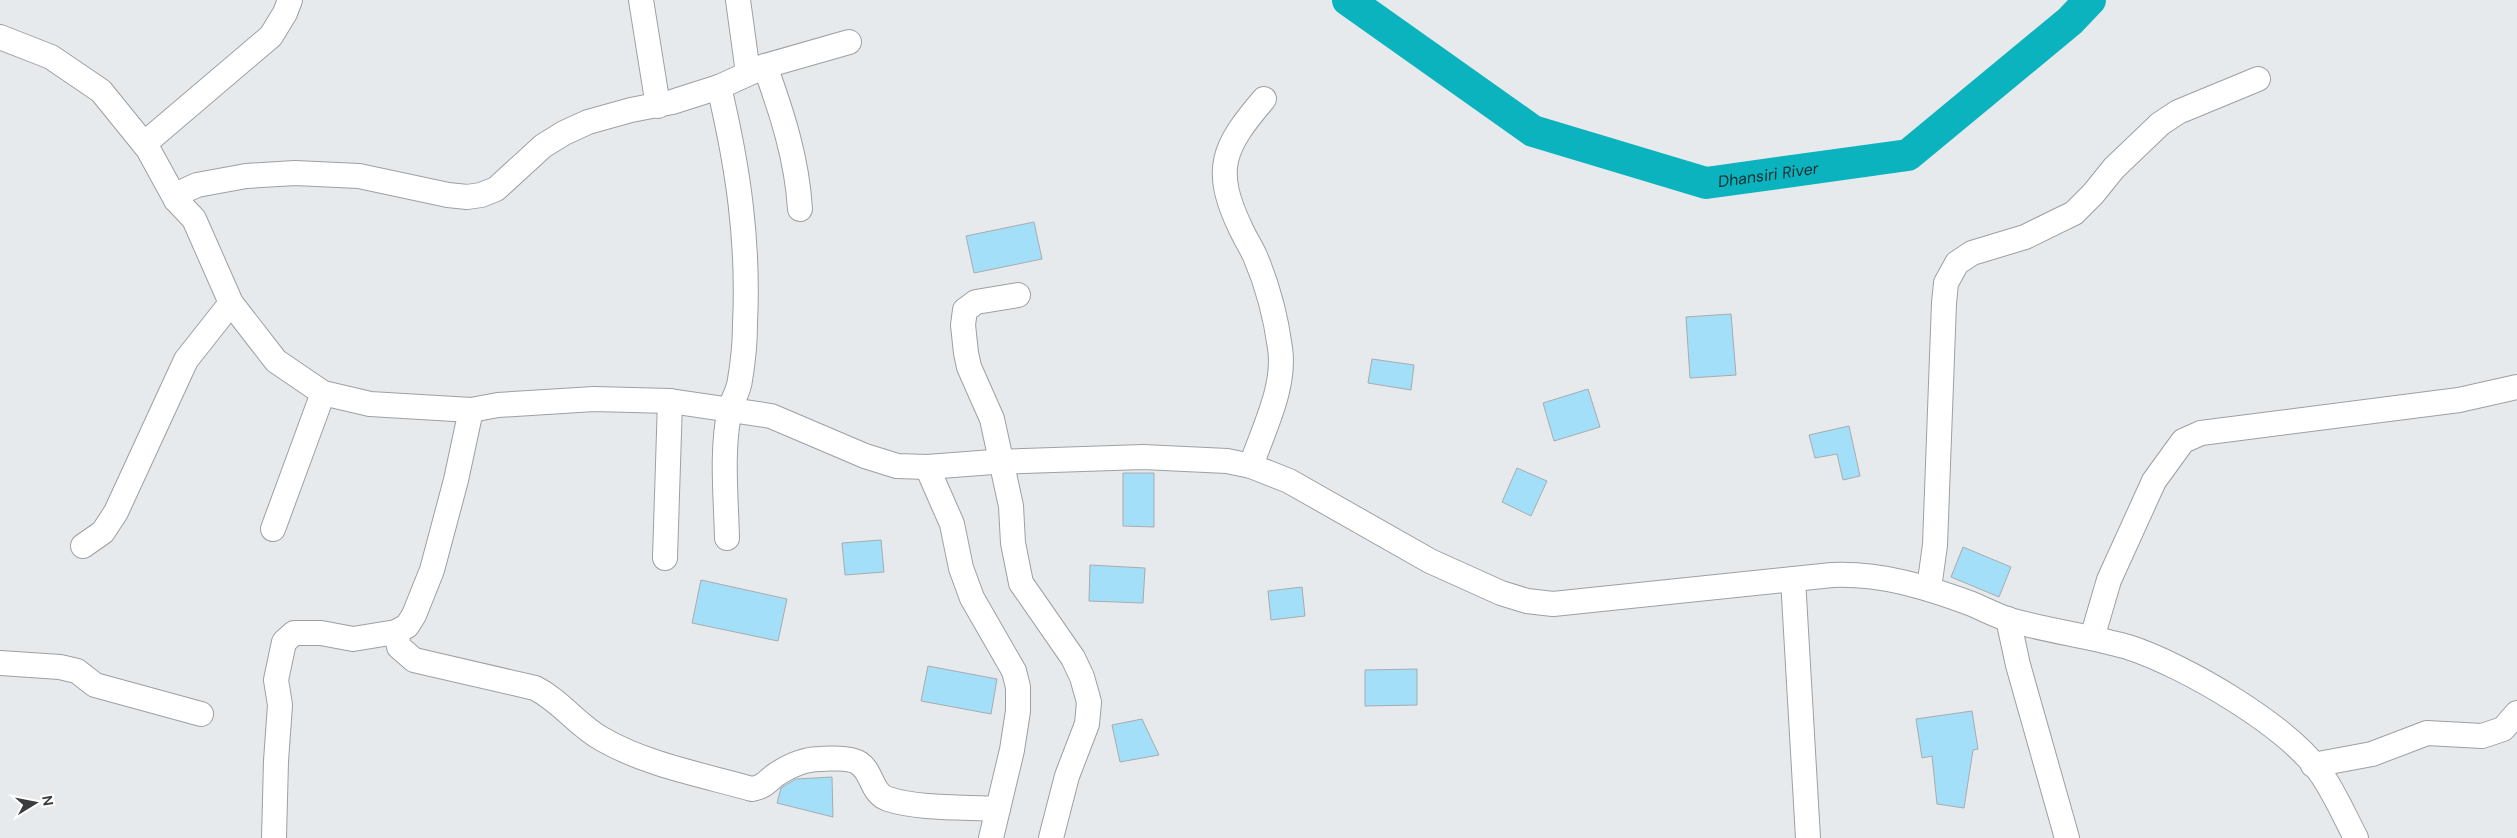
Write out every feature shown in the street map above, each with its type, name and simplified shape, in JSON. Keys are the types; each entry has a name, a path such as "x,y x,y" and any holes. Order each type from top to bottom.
{"street":[{"path":"144,144 271,36 285,13 290,0"},
{"path":"641,0 658,106"},
{"path":"738,0 756,69 782,113 798,181 800,209"},
{"path":"0,37 52,57 101,91 144,144 176,200 194,219 231,303 276,361 323,393 370,404 471,410 498,405 594,399 670,401 770,416 865,456 897,466 935,467 998,462 1143,457 1227,461 1251,466 1289,481 1430,561 1501,593 1527,601 1553,604 1794,579 1856,574 1881,577 1929,588 2008,619 2129,648 2170,663 2251,711 2286,736 2322,774 2356,838"},
{"path":"176,200 186,190 197,185 271,172 359,176 448,195 467,197 481,195 496,189 543,146 564,133 622,112 658,106 719,86 756,69 849,42"},
{"path":"1929,588 1936,545 1944,303 1946,283 1957,263 1972,253 2032,234 2074,213 2093,194 2114,168 2160,124 2178,112 2258,79"},
{"path":"719,86 739,178 744,229 745,324 740,382 730,409 726,444 727,538"},
{"path":"1251,466 1275,396 1281,371 1281,349 1255,256 1232,209 1225,186 1224,167 1230,145 1239,128 1264,99"},
{"path":"1018,295 976,302 965,310 963,325 969,367 992,419 998,462 1011,506 1013,543 1021,583 1073,658 1082,676 1089,702 1087,724 1067,776 1051,838"},
{"path":"83,546 103,532 116,512 186,360 231,303"},
{"path":"2092,638 2109,580 2154,481 2183,441 2201,433 2459,400 2517,387"},
{"path":"273,529 323,393"},
{"path":"665,558 670,401"},
{"path":"274,838 280,705 276,680 284,642 294,633 306,632 353,639 396,632 407,626 414,615 432,570 456,480 471,410"},
{"path":"935,467 952,524 961,568 972,598 1014,671 1018,687 1018,710 1012,750 991,838"},
{"path":"1794,579 1808,838"},
{"path":"2008,619 2018,665 2067,838"},
{"path":"396,632 399,647 414,660 535,688 550,696 595,735 630,754 752,789 763,787 785,769 810,760 856,761 863,767 876,791 887,799 913,804 998,809"},
{"path":"0,663 60,667 77,671 95,685 202,714"},
{"path":"2314,765 2372,754 2427,733 2482,736 2503,730 2517,712"}],"building":[{"path":"1034,222 1042,259 974,273 966,236"},
{"path":"1731,314 1736,375 1690,378 1686,317"},
{"path":"1372,359 1414,365 1411,390 1368,383"},
{"path":"1588,389 1600,427 1554,441 1543,403"},
{"path":"1849,426 1860,476 1843,480 1837,454 1815,458 1809,435"},
{"path":"1517,468 1547,481 1531,516 1502,502"},
{"path":"1123,473 1154,473 1154,527 1123,526"},
{"path":"881,540 884,572 845,575 842,543"},
{"path":"1963,547 2011,567 1999,597 1951,577"},
{"path":"1090,565 1145,568 1143,603 1089,601"},
{"path":"701,580 787,599 778,641 692,623"},
{"path":"1302,587 1305,616 1271,620 1268,591"},
{"path":"928,666 997,679 991,714 921,701"},
{"path":"1417,669 1417,705 1365,706 1365,670"},
{"path":"1972,711 1978,749 1973,750 1964,808 1937,804 1932,756 1922,758 1916,719"},
{"path":"1142,719 1159,755 1120,762 1112,725"},
{"path":"832,777 833,817 777,803 781,788 796,779"}],"waterway":[{"name":"Dhansiri River","path":"1348,0 1533,131 1706,183 1908,155 2070,21 2090,0"}]}
